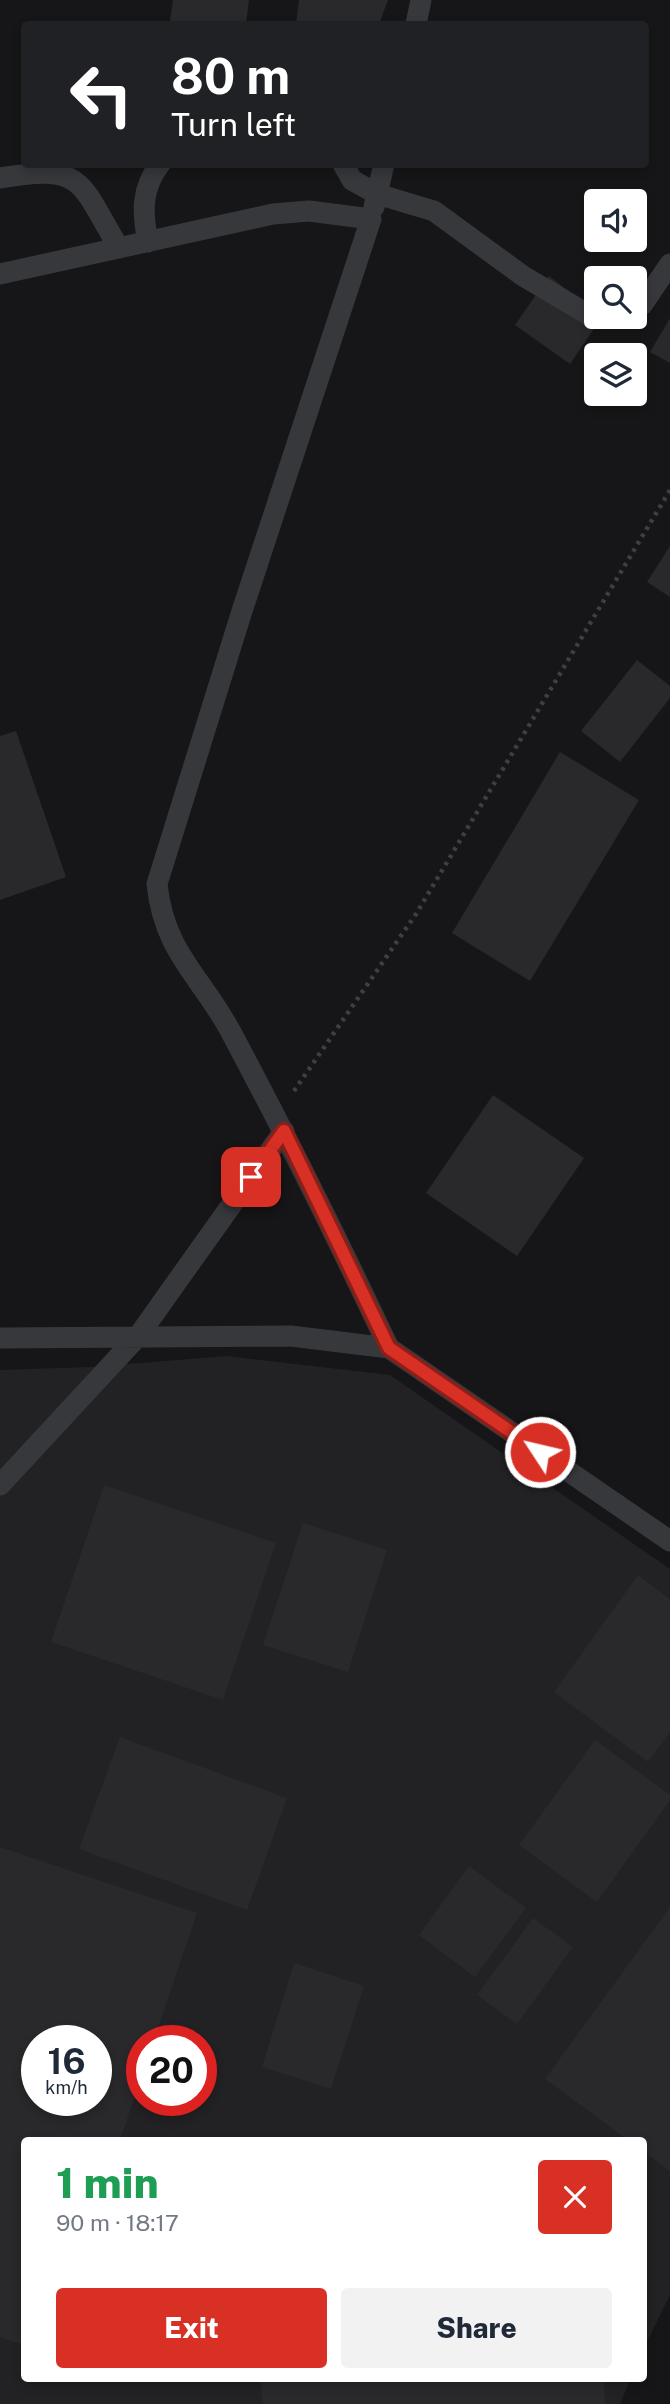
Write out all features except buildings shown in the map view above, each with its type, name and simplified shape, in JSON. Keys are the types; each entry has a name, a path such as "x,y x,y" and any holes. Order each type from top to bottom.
{"lane":[{"path":"416,21 421,0"},
{"path":"148,242 142,211 149,183 158,168"},
{"path":"345,168 352,180 377,194 434,211 523,276 584,312"},
{"path":"383,168 371,219 242,611 157,884 160,914 171,943 230,1029 280,1124 389,1348"},
{"path":"0,178 40,172 61,174 79,181 119,248"},
{"path":"0,274 273,214 309,211 371,219"},
{"path":"647,298 670,264"},
{"path":"0,1485 139,1335 280,1124"},
{"path":"0,1338 290,1336 389,1348 670,1541"}],"path":[{"path":"280,1124 416,914 670,490"}],"shaded area":[{"path":"227,1356 390,1375 670,1569 670,2295 647,2342 647,2137 21,2137 21,2382 629,2382 620,2404 0,2404 0,1370 91,1367"}],"route":[{"path":"251,1177 284,1131 389,1348 540,1452"}]}
